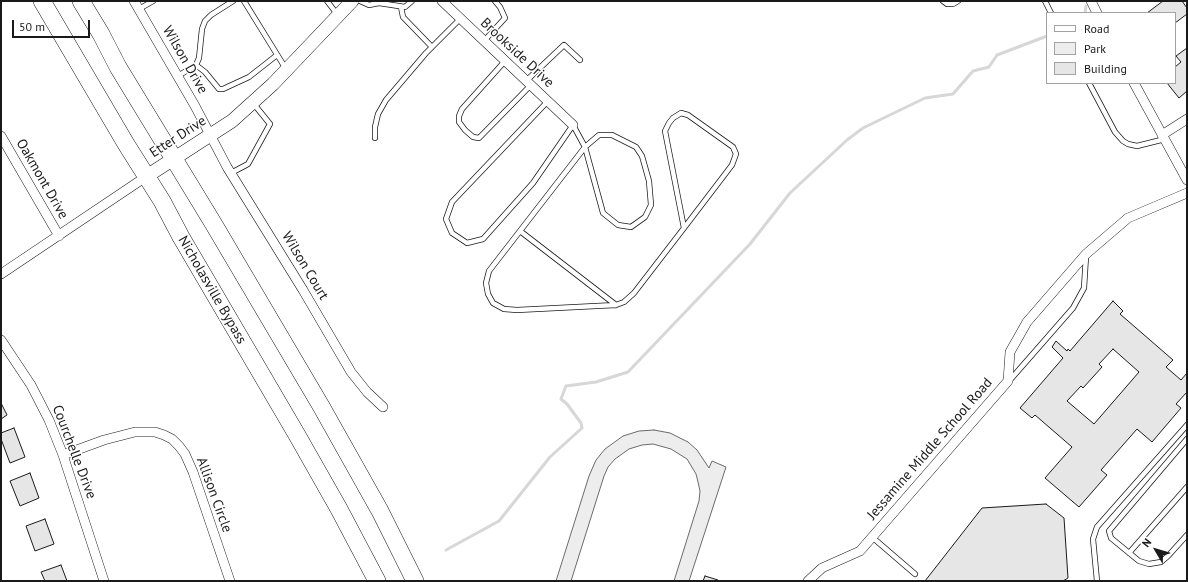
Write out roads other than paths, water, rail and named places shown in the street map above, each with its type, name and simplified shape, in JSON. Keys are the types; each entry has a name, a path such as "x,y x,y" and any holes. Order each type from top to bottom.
{"highway":[{"name":"Nicholasville Bypass","path":"42,1 147,176 331,495 377,581"},
{"path":"81,1 118,66 321,406 376,505 415,581"},
{"path":"331,495 368,581"}],"street":[{"name":"Etter Drive","path":"1,274 232,121 286,70 352,1"},
{"name":"Brookside Drive","path":"442,1 573,125"},
{"path":"1091,1 1096,12"},
{"name":"Wilson Drive","path":"136,5 211,134"},
{"path":"1135,84 1187,180"},
{"path":"1164,137 1187,119"},
{"name":"Wilson Court","path":"211,134 231,173 303,290 351,372 367,392 383,407"},
{"name":"Oakmont Drive","path":"1,136 59,236"},
{"name":"Jessamine Middle School Road","path":"808,581 822,568 860,550 1008,381 1010,352 1027,322 1086,254 1128,218 1187,193"},
{"name":"Courchelle Drive","path":"1,340 31,385 49,420 63,455 104,581"},
{"name":"Allison Circle","path":"63,455 104,440 135,432 155,432 172,439 185,454 193,472 230,581"}],"lane":[{"path":"136,5 153,1"},
{"path":"178,76 196,65 199,58 202,29 205,21 211,15 233,1"},
{"path":"244,1 286,70"},
{"path":"326,1 338,16"},
{"path":"360,1 369,5 379,3 401,7 405,7 412,1"},
{"path":"484,41 505,18 500,7 494,1"},
{"path":"942,1 947,4 953,4 958,1"},
{"path":"1045,1 1050,12"},
{"path":"401,7 403,17 432,47"},
{"path":"375,138 378,114 386,100 432,47 460,18"},
{"path":"505,61 462,109 459,116 459,122 465,130 473,136 479,138 564,45 580,60"},
{"path":"196,65 200,67 219,89 223,89 249,77 277,55"},
{"path":"1090,84 1115,132 1128,144 1137,146 1164,137"},
{"path":"548,101 452,202 446,219 452,233 466,243 483,239 533,183 573,125 585,147 603,213 618,225 631,226 645,218 651,205 649,181 642,156 636,147 612,135 599,135 585,147 489,271 486,283 488,294 493,303 504,309 517,310 616,305 624,302 634,293 684,228 732,165 736,154 733,147 688,115 681,113 669,123 664,132 684,228"},
{"path":"231,173 248,164 270,124 253,102"},
{"path":"520,231 616,305"},
{"path":"1008,381 1074,308 1084,288 1086,254"},
{"path":"1097,581 1093,539 1097,526 1187,425"},
{"path":"1187,439 1109,531 1111,538 1129,553 1139,561 1149,564 1161,562 1187,535"},
{"path":"1129,553 1187,487"},
{"path":"872,537 915,574"}],"waterway":[{"path":"1085,12 1086,6"},
{"path":"446,550 499,521 550,457 582,428 581,423 567,404 561,399 566,386 596,382 628,372 750,244 790,193 847,140 863,128 925,98 953,94 973,71 989,67 997,55 1046,36"}]}
